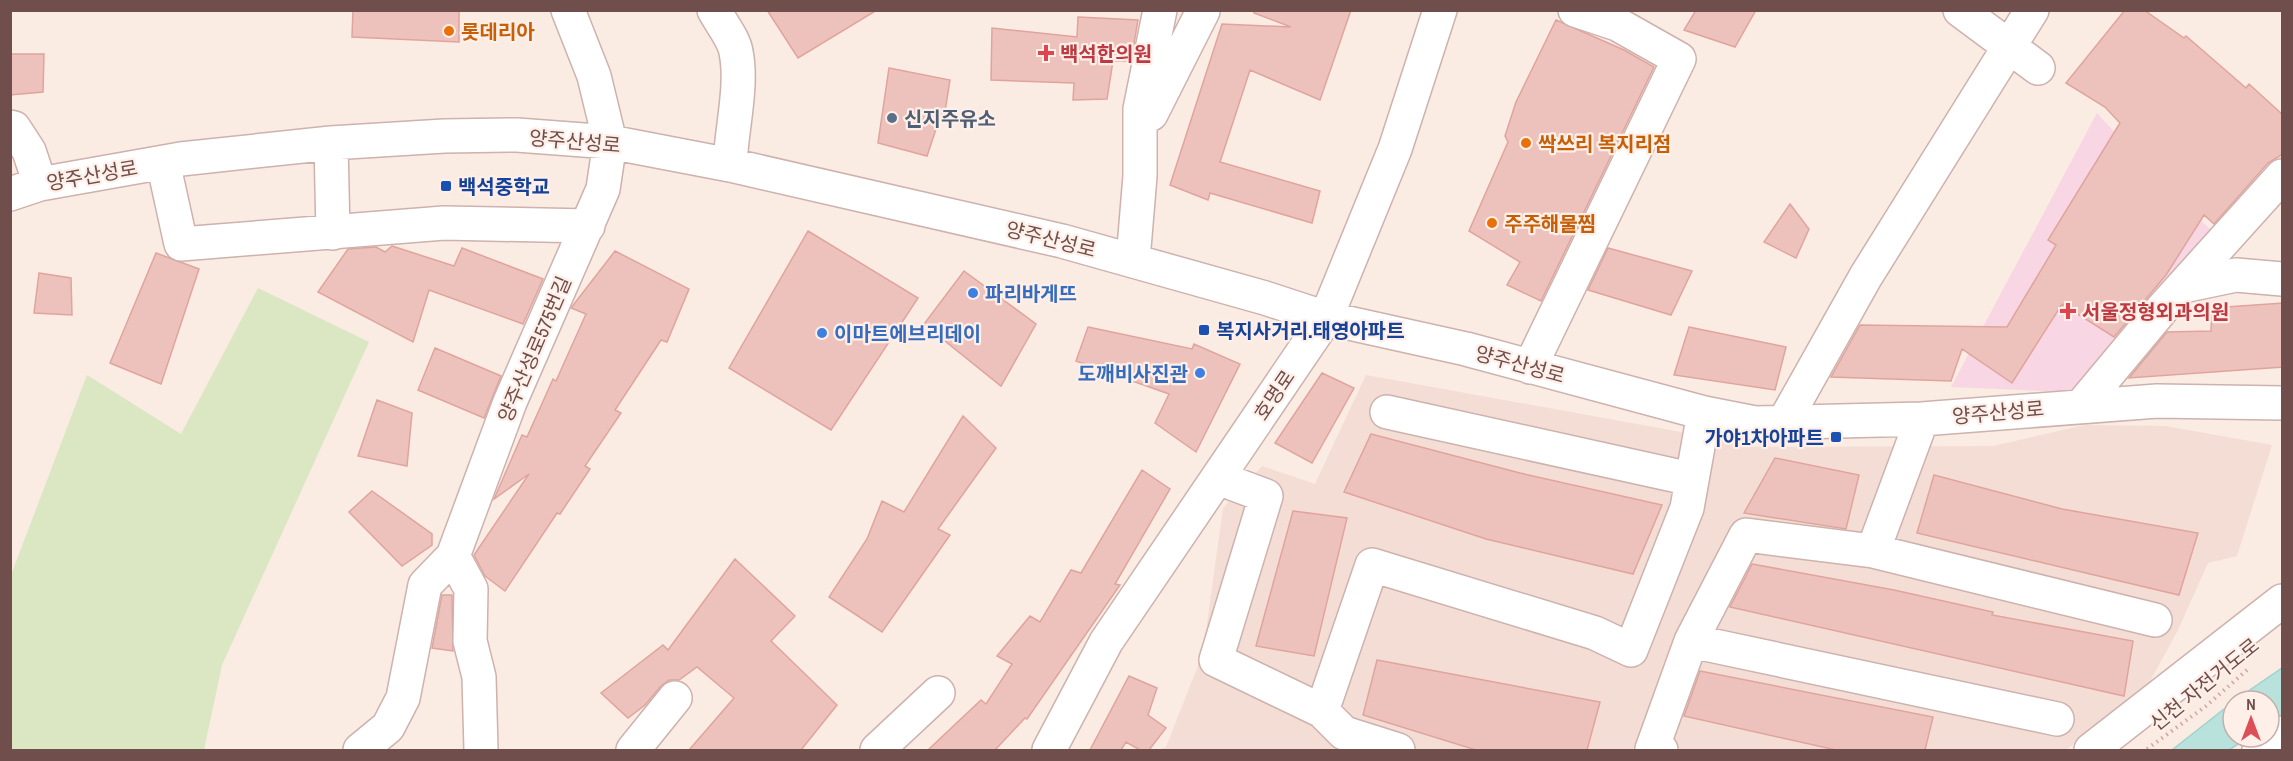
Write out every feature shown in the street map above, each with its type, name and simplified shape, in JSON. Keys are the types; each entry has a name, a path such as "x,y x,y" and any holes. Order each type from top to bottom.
{"street":[{"path":"568,10 594,75 610,142"},
{"path":"714,10 736,51 736,110 731,132 730,165"},
{"path":"1133,260 1140,176 1140,109 1160,10"},
{"name":"호명로","path":"1048,750 1106,642 1326,318 1395,149 1440,10"},
{"path":"1530,367 1679,59 1617,24 1575,10"},
{"path":"1960,10 2038,68"},
{"path":"1784,422 1866,276 2032,10"},
{"path":"1140,134 1203,11"},
{"path":"10,127 14,128 28,152 25,189"},
{"name":"양주산성로","path":"25,189 163,162 331,142 444,135 517,135 610,142 730,165 1133,260 1326,318 1466,349 1704,412 1755,423 1922,419 2157,401 2283,403"},
{"path":"331,142 333,234"},
{"name":"양주산성로575번길","path":"360,750 388,727 403,698 425,585 453,556 510,402 603,189 610,142"},
{"path":"163,162 181,244 333,234 444,223 588,225"},
{"path":"2082,405 2183,285 2283,176"},
{"path":"2183,285 2236,275 2283,279"},
{"path":"1387,412 1691,479"},
{"path":"1322,711 1372,565 1595,633 1631,650 1686,508 1704,412"},
{"path":"1872,551 1922,419"},
{"path":"1218,478 1266,496 1216,660 1322,711 1344,733 1398,750"},
{"path":"1661,750 1652,749 1691,641 1746,535 1872,551 2155,620"},
{"path":"453,556 471,589 470,641 479,677 481,750"},
{"path":"2091,750 2283,601"},
{"path":"1691,641 2057,719"},
{"path":"878,750 938,693"},
{"path":"633,750 675,698"},
{"path":"2259,750 2283,733"}],"path":[{"name":"신천 자전거도로","path":"2144,750 2206,706 2256,662"}],"shaded area":[{"name":"서울정형외과의원","path":"2097,113 2158,180 2215,234 2069,392 1951,387"},
{"path":"1366,375 1681,432 1748,447 1993,446 2085,425 2165,426 2272,445 2237,556 2208,563 2178,630 2148,685 2066,750 1158,750 1166,747 1203,653 1223,508 1262,466 1315,484"}],"green space":[{"path":"258,288 369,342 222,665 204,750 11,750 11,575 87,375 181,434"}],"water":[{"path":"2282,668 2282,715 2281,689 2251,689"},
{"path":"2221,711 2221,749 2231,749 2172,750"}],"building":[{"path":"353,10 459,10 459,42 352,37"},
{"path":"767,10 877,10 798,58"},
{"path":"1254,10 1351,10 1320,100 1250,70 1220,162 1320,191 1312,223 1210,193 1208,200 1170,185 1222,24 1291,27 1254,13"},
{"path":"1696,10 1756,10 1735,47 1684,30"},
{"path":"2125,10 2144,10 2184,38 2186,36 2246,88 2249,84 2283,115 2283,154 2268,163 2214,224 2204,215 2166,275 2114,337 2062,304 2012,383 1962,349 1951,381 1831,377 1860,325 2007,327 2056,245 2048,240 2120,123 2105,107 2066,83"},
{"path":"1078,17 1138,20 1131,61 1113,61 1107,99 1073,100 1074,83 991,80 992,28 1077,37"},
{"path":"1556,20 1624,50 1654,67 1541,301 1507,285 1520,262 1469,231 1508,142 1505,136 1516,102"},
{"path":"10,54 44,54 43,92 10,95"},
{"path":"889,68 950,80 945,111 942,111 927,156 878,143"},
{"path":"1790,204 1809,229 1796,258 1764,242"},
{"name":"이마트에브리데이","path":"808,231 918,298 831,430 729,368"},
{"path":"392,246 454,266 462,248 543,279 523,324 429,290 413,342 318,292 348,249 376,247 385,252"},
{"path":"1608,248 1692,271 1671,315 1588,290"},
{"path":"615,251 689,289 667,342 661,340 615,410 621,413 585,466 590,469 560,514 557,513 505,591 485,576 474,555 529,474 494,499 522,435 527,437 553,379 556,381 586,314 571,308"},
{"path":"156,253 199,269 161,384 110,363"},
{"path":"964,271 1036,324 1001,386 924,324"},
{"path":"39,273 71,278 72,315 34,313"},
{"path":"2283,303 2283,367 2129,378 2167,332 2211,331 2212,308"},
{"path":"1088,327 1192,349 1194,344 1240,364 1196,452 1155,423 1169,394 1076,361"},
{"path":"1689,327 1786,347 1775,390 1674,375"},
{"path":"435,348 501,376 484,418 418,390"},
{"path":"1322,373 1354,388 1312,463 1275,443"},
{"path":"377,400 412,413 407,466 358,456"},
{"path":"963,416 996,448 938,529 950,535 882,632 829,597 867,539 882,501 904,512"},
{"path":"1371,434 1520,473 1662,505 1633,574 1486,539 1344,492"},
{"path":"1775,458 1859,475 1846,529 1744,513"},
{"path":"1142,470 1170,489 1115,584 1120,585 1027,719 1025,718 995,750 928,750 981,700 986,704 1012,664 997,656 1030,616 1040,622 1071,570 1081,573"},
{"path":"1934,475 2062,509 2198,533 2179,595 1917,533"},
{"path":"372,491 432,534 432,545 402,566 349,512"},
{"path":"1293,511 1347,518 1314,656 1256,646"},
{"path":"735,559 795,616 771,641 837,705 801,750 689,750 734,698 697,667 679,680 669,680 645,705 628,718 601,693 663,645 668,650"},
{"path":"1752,564 1894,590 1993,612 1992,615 2133,641 2124,696 1730,607"},
{"path":"442,595 452,595 453,651 432,648"},
{"path":"1377,660 1600,702 1587,750 1476,750 1363,715"},
{"path":"1700,671 1933,717 1925,750 1836,750 1684,716"},
{"path":"1129,676 1157,688 1148,715 1166,728 1149,750 1140,750 1126,742 1121,750 1090,750"}],"place":[{"name":"롯데리아","path":"449,31"},
{"name":"백석한의원","path":"1046,53"},
{"name":"신지주유소","path":"892,118"},
{"name":"싹쓰리 복지리점","path":"1526,143"},
{"name":"백석중학교","path":"446,186"},
{"name":"주주해물찜","path":"1492,223"},
{"name":"파리바게뜨","path":"973,293"},
{"name":"서울정형외과의원","path":"2068,311"},
{"name":"복지사거리.태영아파트","path":"1204,330"},
{"name":"이마트에브리데이","path":"822,333"},
{"name":"도깨비사진관","path":"1200,373"},
{"name":"가야1차아파트","path":"1836,437"}]}
